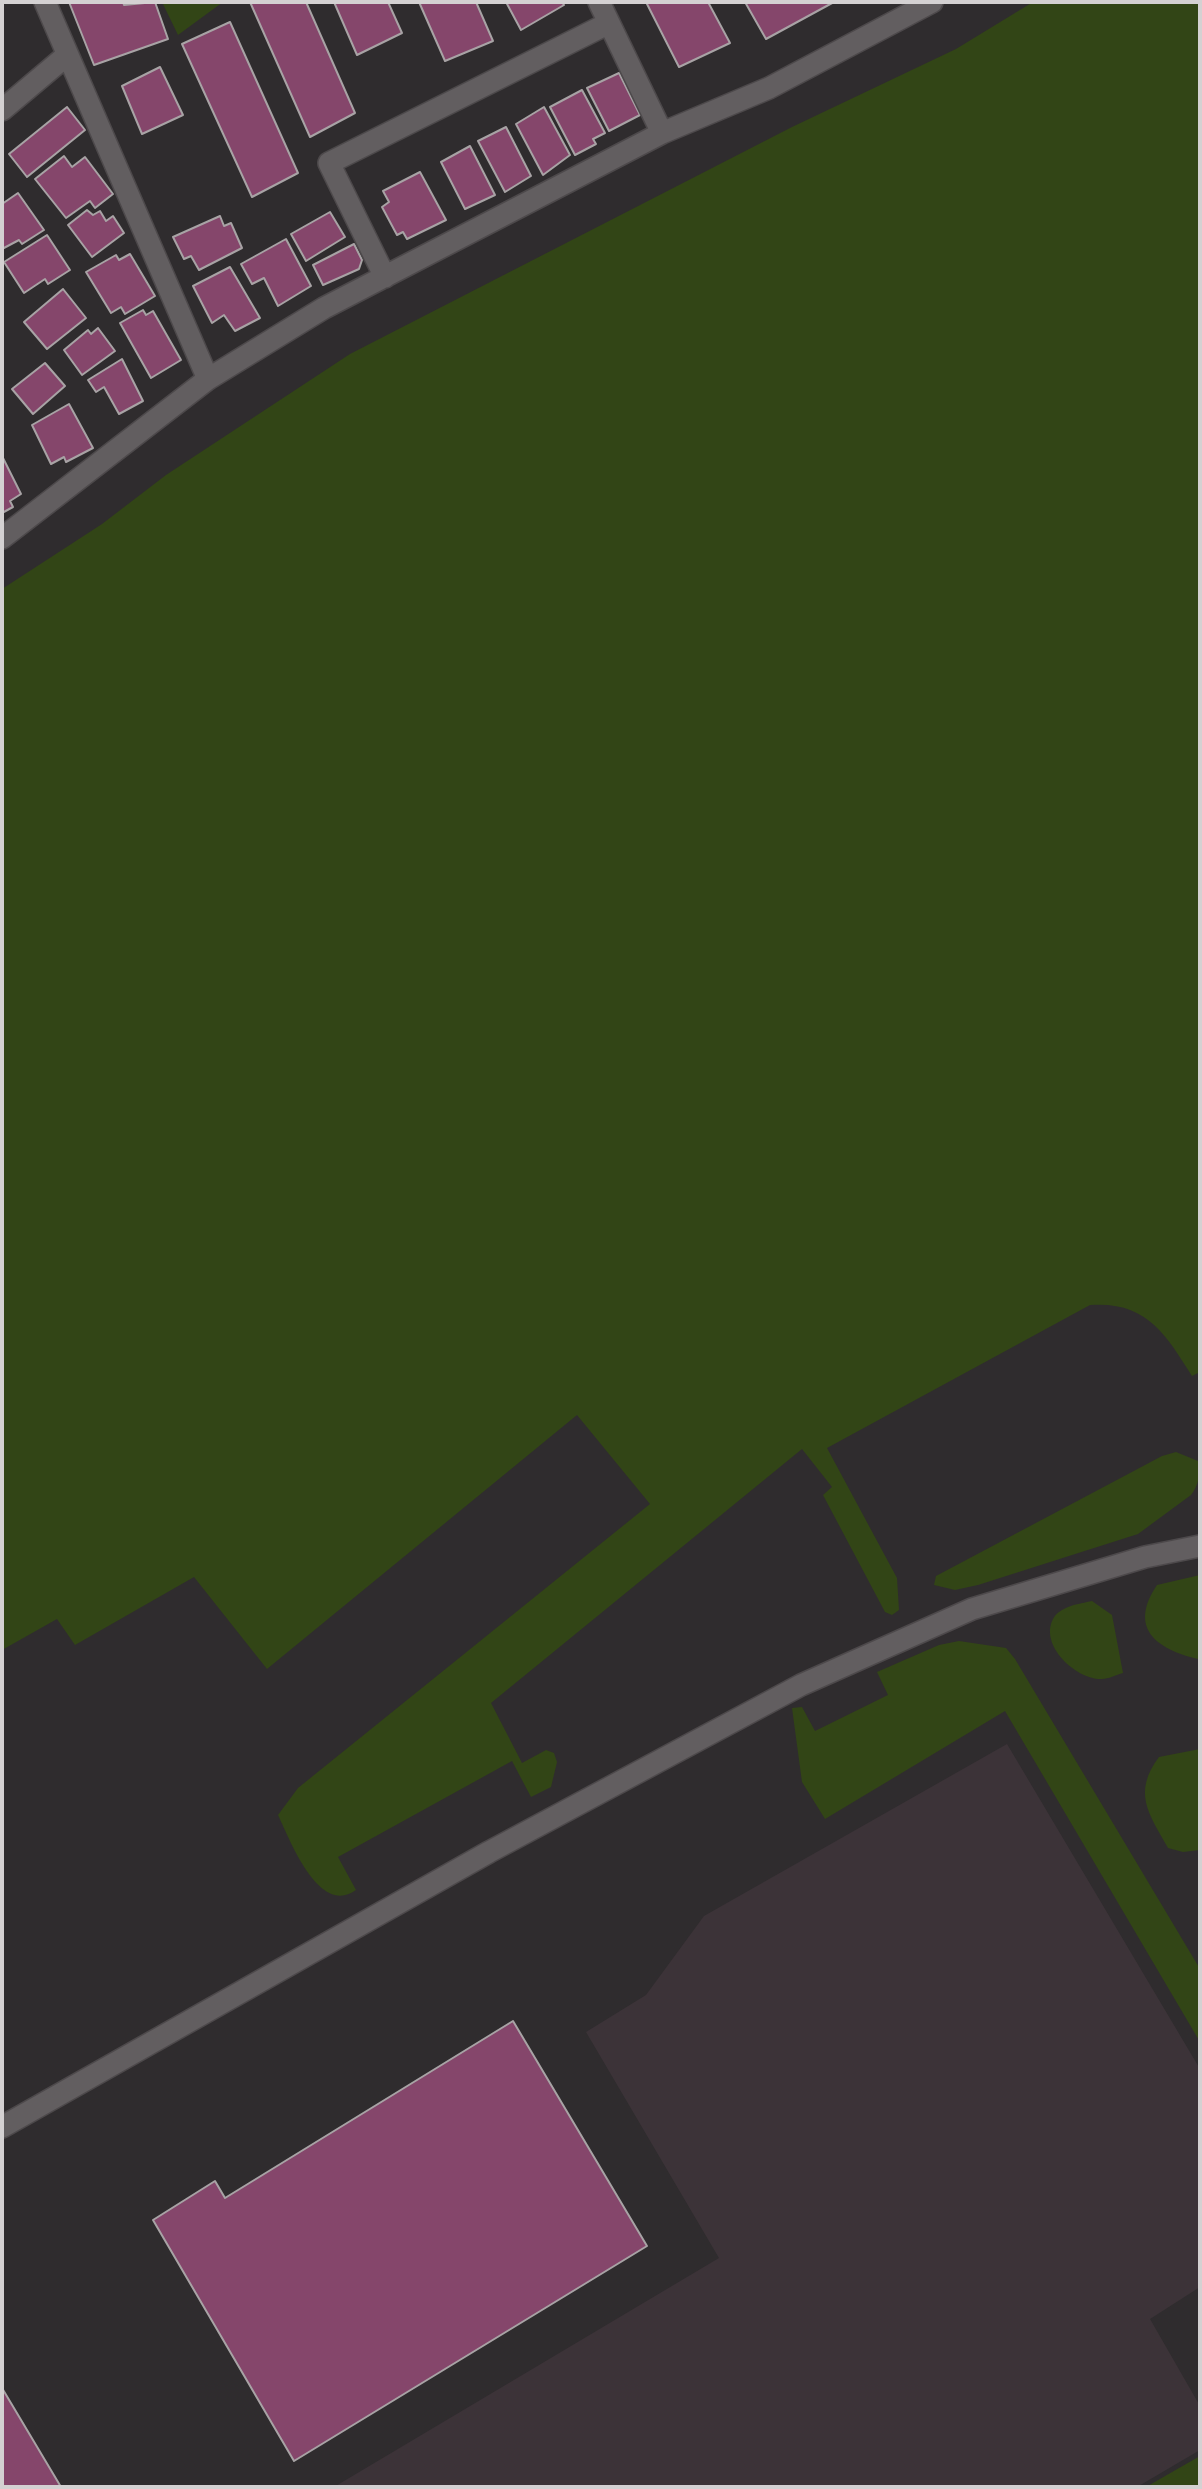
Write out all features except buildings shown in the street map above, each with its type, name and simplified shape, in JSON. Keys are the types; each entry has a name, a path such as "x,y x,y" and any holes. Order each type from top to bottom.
{"street":[{"path":"45,2 66,56 208,379"},
{"path":"598,2 662,133"},
{"path":"2,538 208,379 324,308 662,133 769,88 932,2"},
{"path":"385,277 329,163 609,23"},
{"path":"2,110 66,56"},
{"path":"2,2127 477,1858 801,1685 972,1609 1145,1557 1200,1546"}],"shaded area":[{"path":"1007,1744 1200,2069 1200,2287 1150,2319 1200,2406 1200,2450 1137,2487 334,2487 719,2258 586,2032 646,1995 704,1916"}],"green space":[{"path":"162,2 223,2 178,35"},
{"path":"1033,2 1200,2 1200,1372 1192,1376 1163,1334 1140,1314 1126,1308 1090,1305 827,1448 897,1578 899,1610 892,1615 885,1612 823,1495 832,1487 802,1449 491,1703 522,1763 546,1750 554,1753 557,1762 551,1787 531,1797 512,1761 338,1857 356,1890 343,1896 330,1893 318,1885 298,1857 278,1815 298,1788 650,1504 577,1415 267,1669 194,1577 75,1645 57,1619 2,1650 2,589 102,524 166,475 350,354 792,127 956,49"},
{"path":"1176,1452 1198,1461 1196,1487 1191,1495 1138,1534 978,1585 955,1590 934,1585 936,1576 1162,1456"},
{"path":"1200,1575 1198,1659 1159,1643 1146,1625 1145,1613 1157,1585"},
{"path":"1092,1601 1112,1615 1123,1673 1104,1679 1092,1678 1072,1668 1063,1660 1051,1640 1053,1619 1060,1611"},
{"path":"959,1641 1006,1648 1015,1659 1200,1969 1200,2042 1005,1711 825,1819 802,1782 792,1708 802,1707 815,1731 888,1695 877,1672 939,1645"},
{"path":"1200,1749 1200,1850 1183,1852 1168,1848 1155,1825 1146,1803 1146,1782 1159,1757"},
{"path":"1200,2456 1200,2487 1146,2487"}]}
